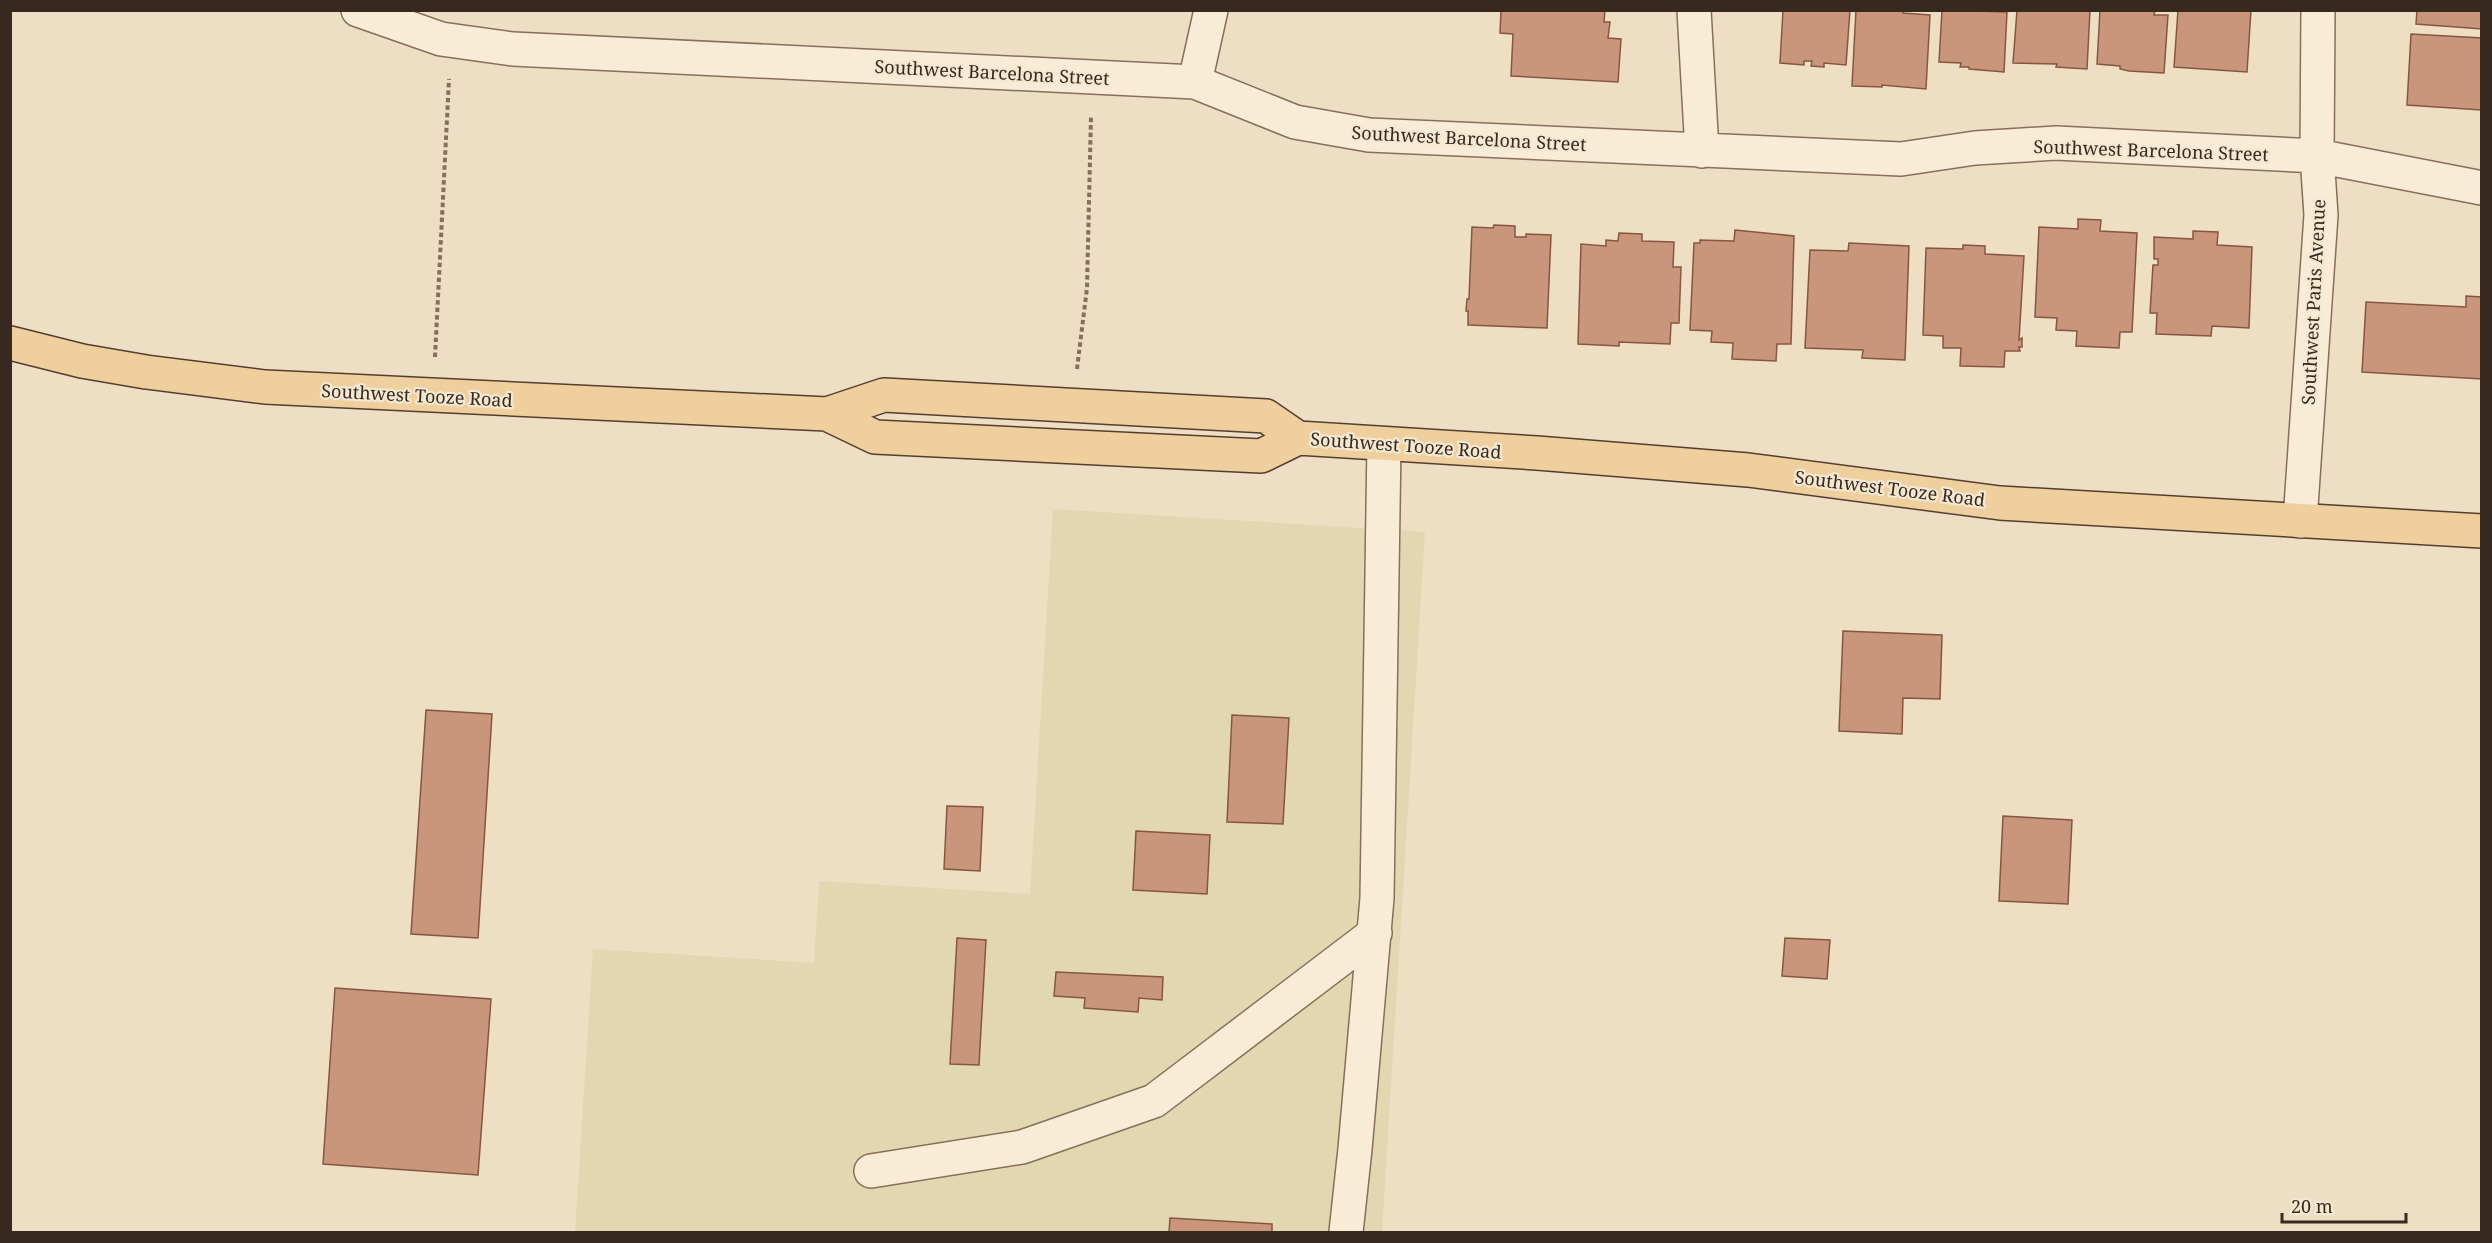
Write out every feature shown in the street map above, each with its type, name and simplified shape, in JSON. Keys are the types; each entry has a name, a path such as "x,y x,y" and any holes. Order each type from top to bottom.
{"main road":[{"name":"Southwest Tooze Road","path":"10,343 82,360 209,381 339,392 828,414 875,437 1261,456 1299,438 1537,453 1748,470 2000,503 2481,531"}],"street":[{"name":"Southwest Barcelona Street","path":"358,10 441,39 513,49 1195,82 1295,122 1369,135 1901,159 1975,148 2056,143 2317,156 2481,188"},
{"path":"1195,82 1211,10"},
{"path":"1694,10 1702,151"},
{"name":"Southwest Paris Avenue","path":"2300,521 2321,215 2317,156 2318,10"},
{"path":"1346,1233 1377,898 1384,444"},
{"path":"871,1171 1022,1147 1154,1101 1375,933"}],"path":[{"path":"433,396 451,40"},
{"path":"1081,329 1087,288 1092,77"}],"shaded area":[{"path":"1053,509 1425,532 1382,1232 575,1232 593,949 814,963 819,881 1030,894"}],"building":[{"path":"1501,10 1605,10 1604,22 1610,22 1608,38 1621,39 1618,82 1511,76 1513,34 1500,33"},
{"path":"1783,10 1850,10 1846,65 1824,63 1824,67 1811,66 1812,61 1804,61 1804,65 1780,63"},
{"path":"1856,10 1903,10 1903,13 1930,15 1926,89 1882,85 1882,87 1852,86"},
{"path":"1942,10 2007,12 2004,72 1969,69 1969,67 1960,67 1961,63 1939,62"},
{"path":"2017,10 2090,10 2087,69 2056,67 2057,64 2013,63"},
{"path":"2100,10 2155,10 2154,15 2168,15 2164,73 2129,71 2120,69 2120,66 2097,64"},
{"path":"2178,10 2251,10 2247,72 2174,67"},
{"path":"2417,10 2482,10 2482,29 2416,24"},
{"path":"2411,34 2482,38 2481,110 2407,105"},
{"path":"2078,219 2101,220 2100,231 2137,233 2132,332 2120,332 2119,348 2076,346 2077,331 2056,330 2057,318 2035,317 2039,227 2078,229"},
{"path":"1494,225 1515,226 1515,237 1526,237 1526,234 1551,235 1547,328 1468,325 1468,311 1466,311 1467,299 1469,299 1472,227 1493,228"},
{"path":"1735,230 1794,236 1791,344 1777,344 1776,361 1732,359 1733,343 1711,342 1712,331 1690,330 1694,243 1700,243 1700,240 1734,241"},
{"path":"2193,231 2218,232 2217,245 2252,247 2249,328 2212,326 2211,336 2156,334 2157,313 2150,313 2153,265 2158,265 2158,259 2154,259 2154,237 2193,239"},
{"path":"1619,233 1642,234 1642,241 1674,242 1673,267 1681,267 1679,323 1671,323 1670,344 1619,342 1619,346 1578,344 1581,244 1606,246 1606,240 1618,241"},
{"path":"1849,243 1909,246 1905,360 1862,358 1863,350 1805,348 1810,250 1848,251"},
{"path":"1963,245 1985,246 1985,254 2024,256 2019,340 2022,338 2022,347 2019,347 2020,351 2005,351 2004,367 1960,366 1961,348 1943,348 1943,336 1923,335 1926,248 1963,249"},
{"path":"2466,296 2482,297 2482,379 2362,372 2366,302 2466,307"},
{"path":"1843,631 1942,635 1940,699 1903,698 1902,734 1839,731"},
{"path":"426,710 492,714 478,938 411,934"},
{"path":"1232,715 1289,718 1283,824 1227,822"},
{"path":"947,806 983,807 980,871 944,869"},
{"path":"2003,816 2072,820 2068,904 1999,901"},
{"path":"1136,831 1210,835 1207,894 1133,890"},
{"path":"957,938 986,940 979,1065 950,1064"},
{"path":"1785,938 1830,940 1827,979 1782,976"},
{"path":"1056,972 1163,977 1162,1000 1139,998 1138,1012 1084,1008 1085,998 1054,996"},
{"path":"335,988 491,999 478,1175 323,1164"},
{"path":"1170,1218 1272,1224 1272,1232 1169,1232"}]}
